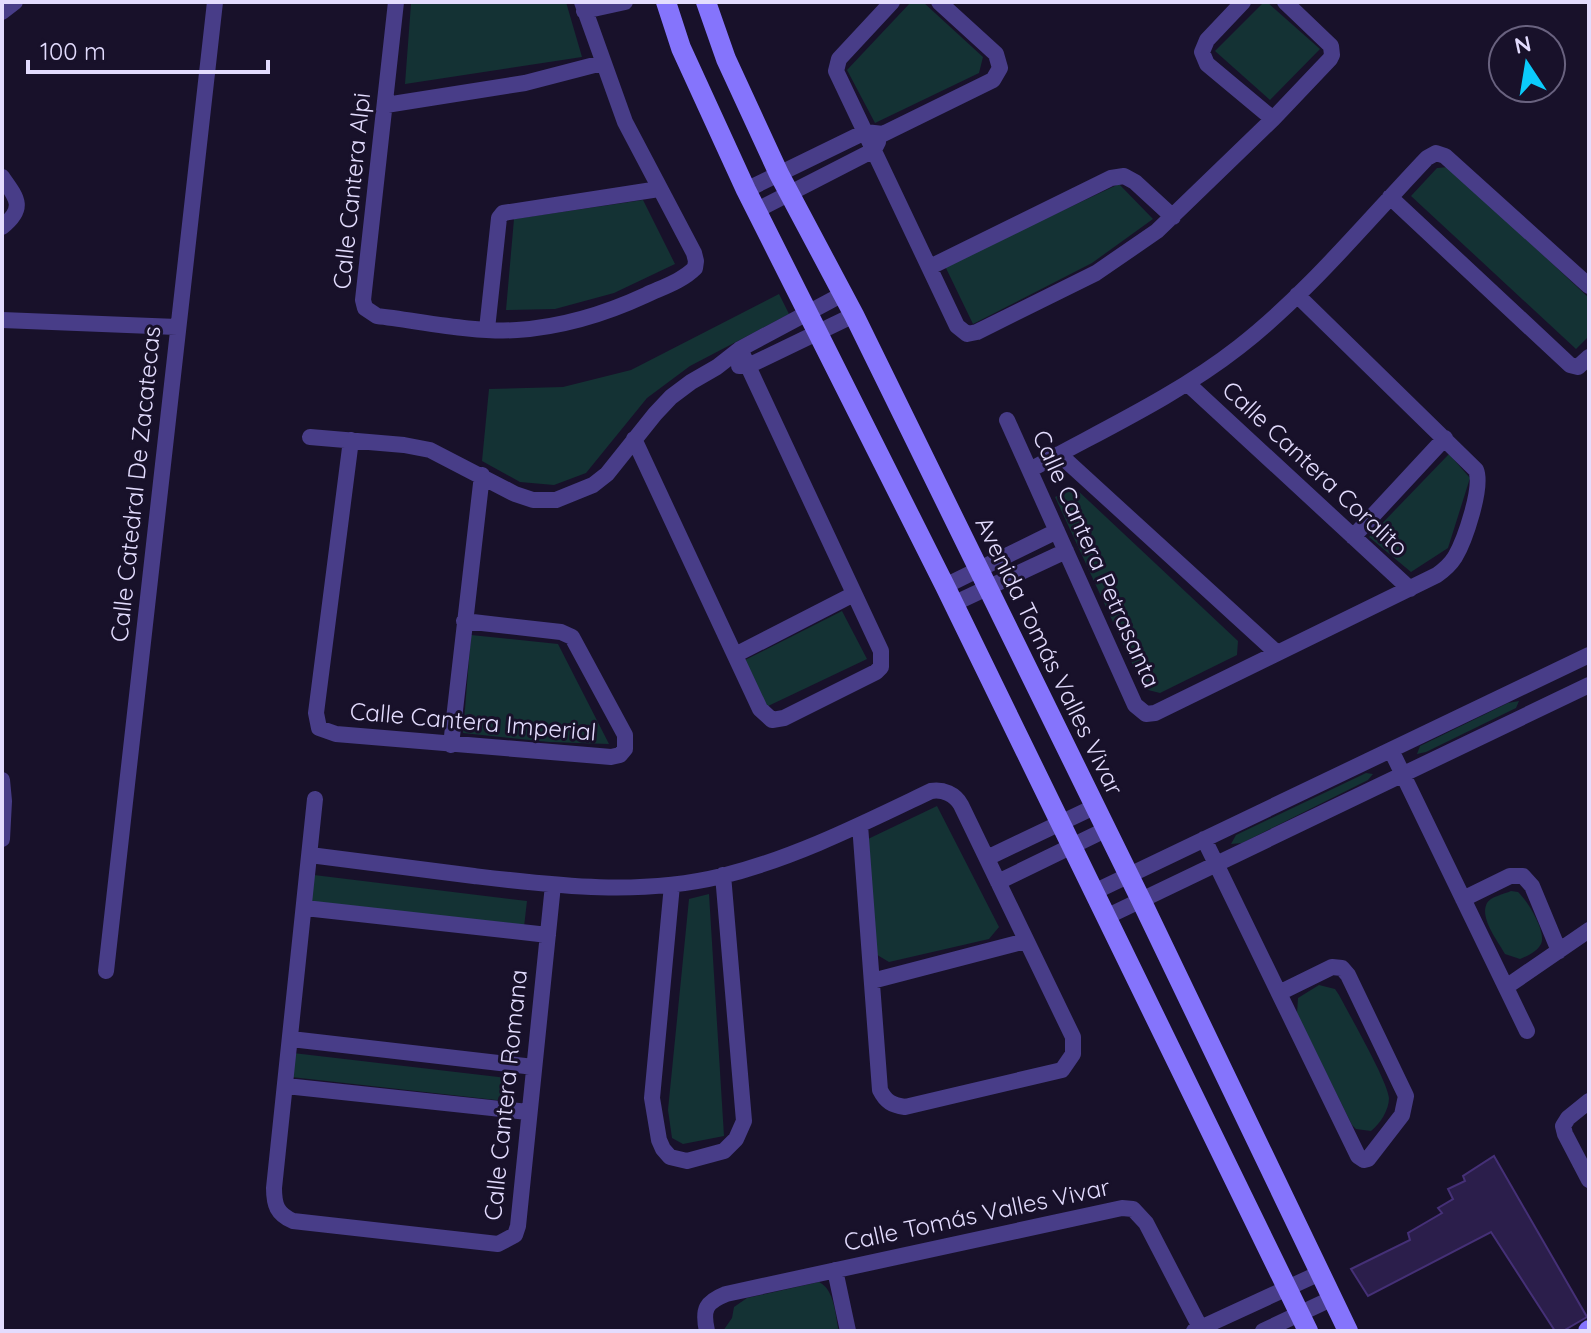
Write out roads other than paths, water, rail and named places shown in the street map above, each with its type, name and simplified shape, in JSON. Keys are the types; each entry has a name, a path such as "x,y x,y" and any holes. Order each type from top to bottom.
{"main road":[{"path":"666,2 681,48 746,190 949,595 1304,1322"},
{"name":"Avenida Tomás Valles Vivar","path":"706,2 726,59 779,174 854,315 1348,1331"}],"street":[{"path":"2,12 15,2"},
{"name":"Calle Catedral De Zacatecas","path":"106,971 215,2"},
{"name":"Calle Cantera Alpi","path":"396,2 363,300 365,308 377,316 514,331 588,318 625,305 695,268 694,253 625,122 583,6"},
{"path":"583,6 625,2"},
{"path":"892,2 836,64 838,76 957,326 962,331 972,333 1096,273 1173,217 1273,119 1332,55 1329,43 1285,2"},
{"path":"746,190 865,132 883,134 993,80 1000,68 996,54 939,2"},
{"path":"1243,2 1207,40 1202,52 1207,64 1273,119"},
{"path":"386,105 525,83 602,63"},
{"path":"757,210 874,150 883,134"},
{"path":"1030,470 1188,384 1257,332 1297,295 1427,158 1436,153 1445,156 1589,286"},
{"path":"813,158 823,177"},
{"path":"930,267 1111,178 1124,176 1135,182 1173,217"},
{"path":"2,177 17,200 15,214 2,227"},
{"path":"487,329 499,218 503,213 659,189"},
{"path":"1390,197 1570,365 1578,367 1589,357"},
{"path":"310,437 430,450 515,494 533,500 556,500 593,485 607,474 671,397 740,349 843,294"},
{"name":"Calle Cantera Petrasanta","path":"1007,420 1135,705 1146,714 1155,713 1437,575 1456,555 1479,484 1476,470 1297,295"},
{"path":"717,367 748,366 854,315"},
{"path":"2,320 177,327"},
{"path":"782,326 792,345"},
{"path":"634,439 760,709 772,720 784,718 876,672 881,667 881,651 740,349"},
{"name":"Calle Cantera Coralito","path":"1188,384 1410,589"},
{"path":"1353,537 1445,438"},
{"name":"Calle Cantera Imperial","path":"351,440 316,723 326,732 336,734 451,745 611,757 620,755 625,749 625,735 572,637 561,632 464,621"},
{"name":"Calle Cantera Petrasanta","path":"1059,454 1277,653"},
{"path":"451,745 482,475"},
{"path":"949,595 982,578 1005,556 1057,531"},
{"path":"982,578 1013,576 1066,551"},
{"path":"1005,556 1013,576"},
{"path":"735,655 854,594"},
{"path":"1094,892 1589,655"},
{"path":"1106,917 1589,685"},
{"path":"1391,750 1527,1031"},
{"path":"2,780 3,829"},
{"path":"310,855 553,885 618,889 672,885 723,875 822,842 931,791 944,791 958,800 1075,1046 1068,1064 1062,1070 915,1106 905,1107 888,1102 880,1090 860,825"},
{"name":"Calle Cantera Romana","path":"315,799 274,1188 275,1206 281,1216 293,1221 498,1244 515,1235 553,885"},
{"path":"987,858 1094,807"},
{"path":"998,882 1105,830"},
{"path":"1035,836 1046,858"},
{"path":"1204,839 1358,1156 1368,1159 1402,1115 1406,1096 1348,975 1342,968 1332,967 1279,993"},
{"path":"672,885 652,1098 663,1149 670,1157 687,1161 724,1151 736,1139 744,1121 723,875"},
{"path":"1463,899 1510,876 1523,876 1532,886 1559,951"},
{"path":"305,908 548,935"},
{"path":"1506,987 1589,930"},
{"path":"872,981 1026,941"},
{"path":"291,1039 534,1067"},
{"path":"286,1086 528,1112"},
{"path":"1589,1101 1563,1126 1589,1180"},
{"name":"Calle Tomás Valles Vivar","path":"707,1331 704,1311 707,1304 726,1294 1110,1209 1133,1209 1146,1223 1199,1330 1320,1273"},
{"name":"Calle Tomás Valles Vivar","path":"835,1270 848,1331"},
{"path":"1248,1308 1262,1331 1304,1322 1333,1298"}]}
